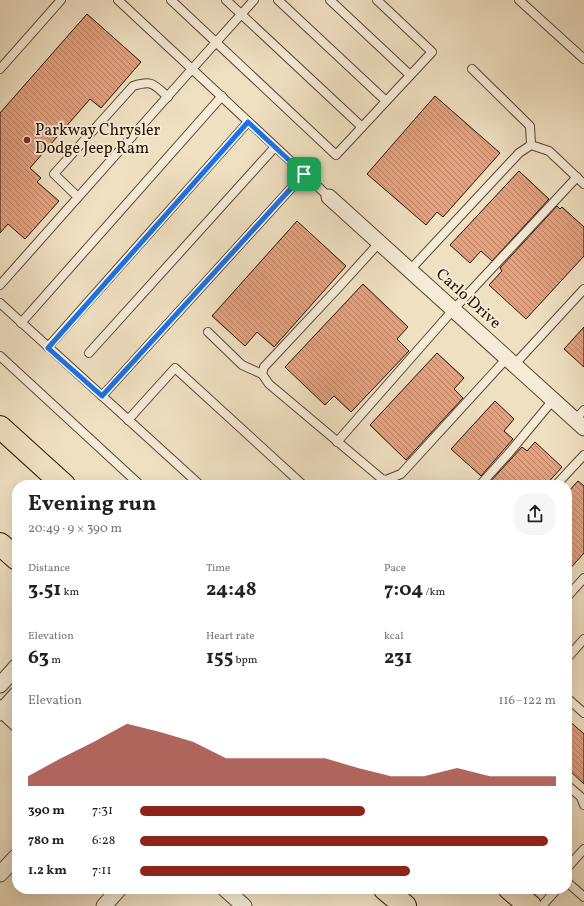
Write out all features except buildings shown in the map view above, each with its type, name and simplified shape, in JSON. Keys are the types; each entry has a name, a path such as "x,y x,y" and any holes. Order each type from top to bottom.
{"highway":[{"path":"0,427 58,480"},
{"path":"0,544 12,555"},
{"path":"392,894 405,906"},
{"path":"516,894 530,906"}],"street":[{"name":"Carlo Drive","path":"328,197 553,400 581,419"},
{"path":"0,685 12,672"},
{"path":"12,699 1,710 12,720"},
{"path":"0,874 12,861"},
{"path":"104,906 115,894"},
{"path":"231,894 244,906"}],"lane":[{"path":"0,69 61,0"},
{"path":"118,0 328,197"},
{"path":"171,0 336,155 432,52 377,0"},
{"path":"226,0 362,127"},
{"path":"0,285 254,0"},
{"path":"278,0 386,101"},
{"path":"330,0 410,75"},
{"path":"519,0 584,59"},
{"path":"472,70 530,126 531,145"},
{"path":"78,197 54,174 133,86 150,83 168,97"},
{"path":"21,323 222,96"},
{"path":"48,348 248,122"},
{"path":"531,145 549,152 584,184"},
{"path":"410,271 518,153 531,145"},
{"path":"89,353 275,147"},
{"path":"102,396 304,174"},
{"path":"337,442 453,310 577,177"},
{"path":"262,374 264,367 379,243"},
{"path":"208,332 242,365 262,374 269,384 382,479 386,480 401,474 510,361 584,289"},
{"path":"0,304 194,480"},
{"path":"0,356 135,480"},
{"path":"128,420 175,368 298,480"},
{"path":"485,480 553,400"},
{"path":"561,480 584,454"},
{"path":"572,591 584,578"},
{"path":"572,653 584,639"},
{"path":"572,702 584,713"},
{"path":"572,790 580,798 584,805"},
{"path":"572,862 584,849"},
{"path":"572,886 584,897"},
{"path":"542,906 553,894"}],"place":[{"name":"Parkway Chrysler Dodge Jeep Ram","path":"27,140"}],"route":[{"path":"248,122 304,174 102,396 48,348 248,122"}]}
